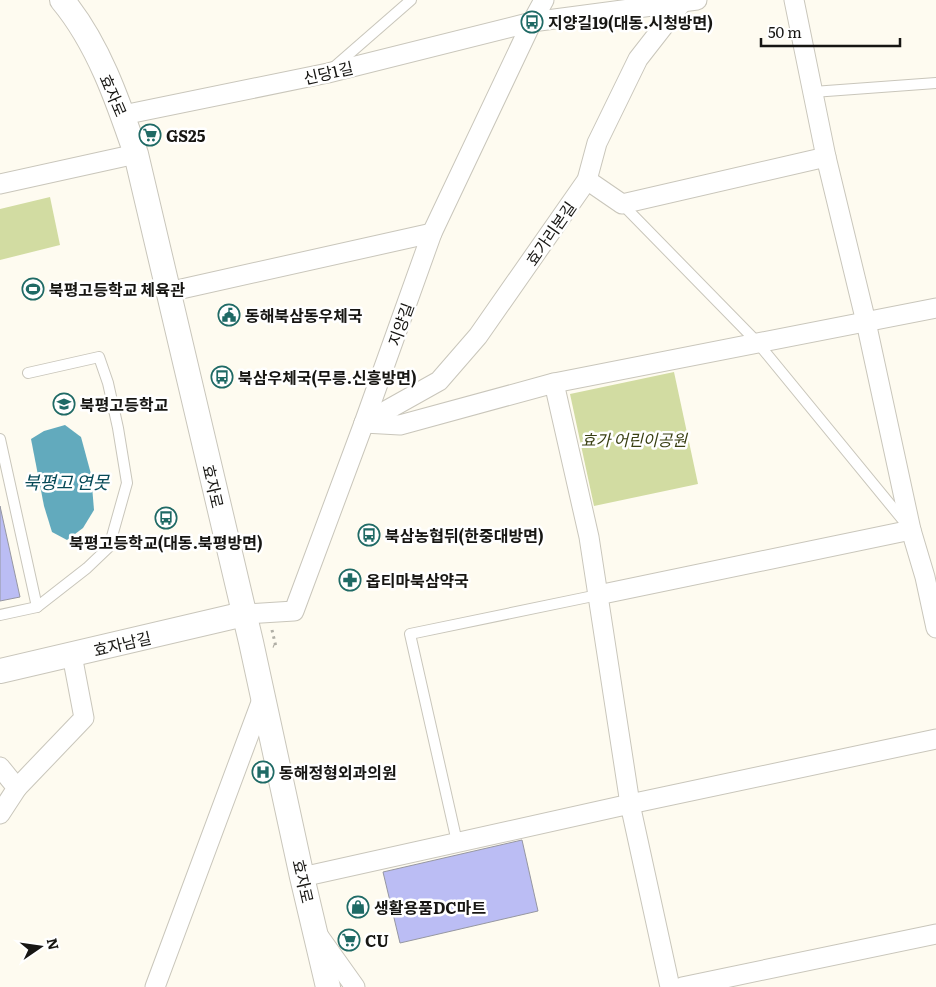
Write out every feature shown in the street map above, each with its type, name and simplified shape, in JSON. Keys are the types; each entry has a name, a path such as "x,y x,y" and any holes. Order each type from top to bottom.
{"street":[{"name":"효자로","path":"62,0 71,11 98,57 123,115 136,154 244,614 328,987"},
{"name":"지양길","path":"244,614 294,611 432,234 544,0"},
{"path":"794,0 826,157 866,322 911,530 930,576 936,628"},
{"name":"신당1길","path":"123,115 328,73 532,22 688,1"},
{"name":"효가리본길","path":"364,423 439,381 478,336 587,180 596,143 638,60 688,1"},
{"path":"0,184 136,154"},
{"path":"587,180 622,204 826,157"},
{"path":"168,292 432,234"},
{"path":"364,423 400,425 554,383 936,308"},
{"path":"554,383 585,512 630,804 670,987"},
{"path":"598,595 911,530"},
{"name":"효자남길","path":"0,671 244,614"},
{"path":"0,814 18,788 84,718 72,654"},
{"path":"155,987 263,697"},
{"path":"302,877 630,804 936,739"},
{"path":"0,767 18,788"},
{"path":"316,933 355,987"},
{"path":"682,987 936,934"}],"lane":[{"path":"328,73 411,0"},
{"path":"813,92 936,83"},
{"path":"622,204 757,342 911,530"},
{"path":"0,615 37,607 87,568 108,547 127,483 108,383 99,357 28,373"},
{"path":"0,439 37,607"},
{"path":"457,842 410,634 598,595"}],"green space":[{"path":"50,197 60,245 0,260 0,209"},
{"name":"효가 어린이공원","path":"674,372 698,484 594,506 570,394"}],"water":[{"name":"북평고 연못","path":"65,425 81,437 91,474 94,510 83,528 67,540 52,532 44,506 31,439 44,431"}],"building":[{"path":"0,506 20,597 0,601"},
{"path":"522,840 538,911 400,943 383,872"}],"place":[{"name":"지양길19(대동.시청방면)","path":"532,22"},
{"name":"GS25","path":"150,135"},
{"name":"북평고등학교 체육관","path":"33,289"},
{"name":"동해북삼동우체국","path":"229,315"},
{"name":"북삼우체국(무릉.신흥방면)","path":"222,377"},
{"name":"북평고등학교","path":"64,404"},
{"name":"북평고등학교(대동.북평방면)","path":"166,518"},
{"name":"북삼농협뒤(한중대방면)","path":"369,535"},
{"name":"옵티마북삼약국","path":"350,580"},
{"name":"동해정형외과의원","path":"263,772"},
{"name":"생활용품DC마트","path":"358,907"},
{"name":"CU","path":"349,940"}]}
